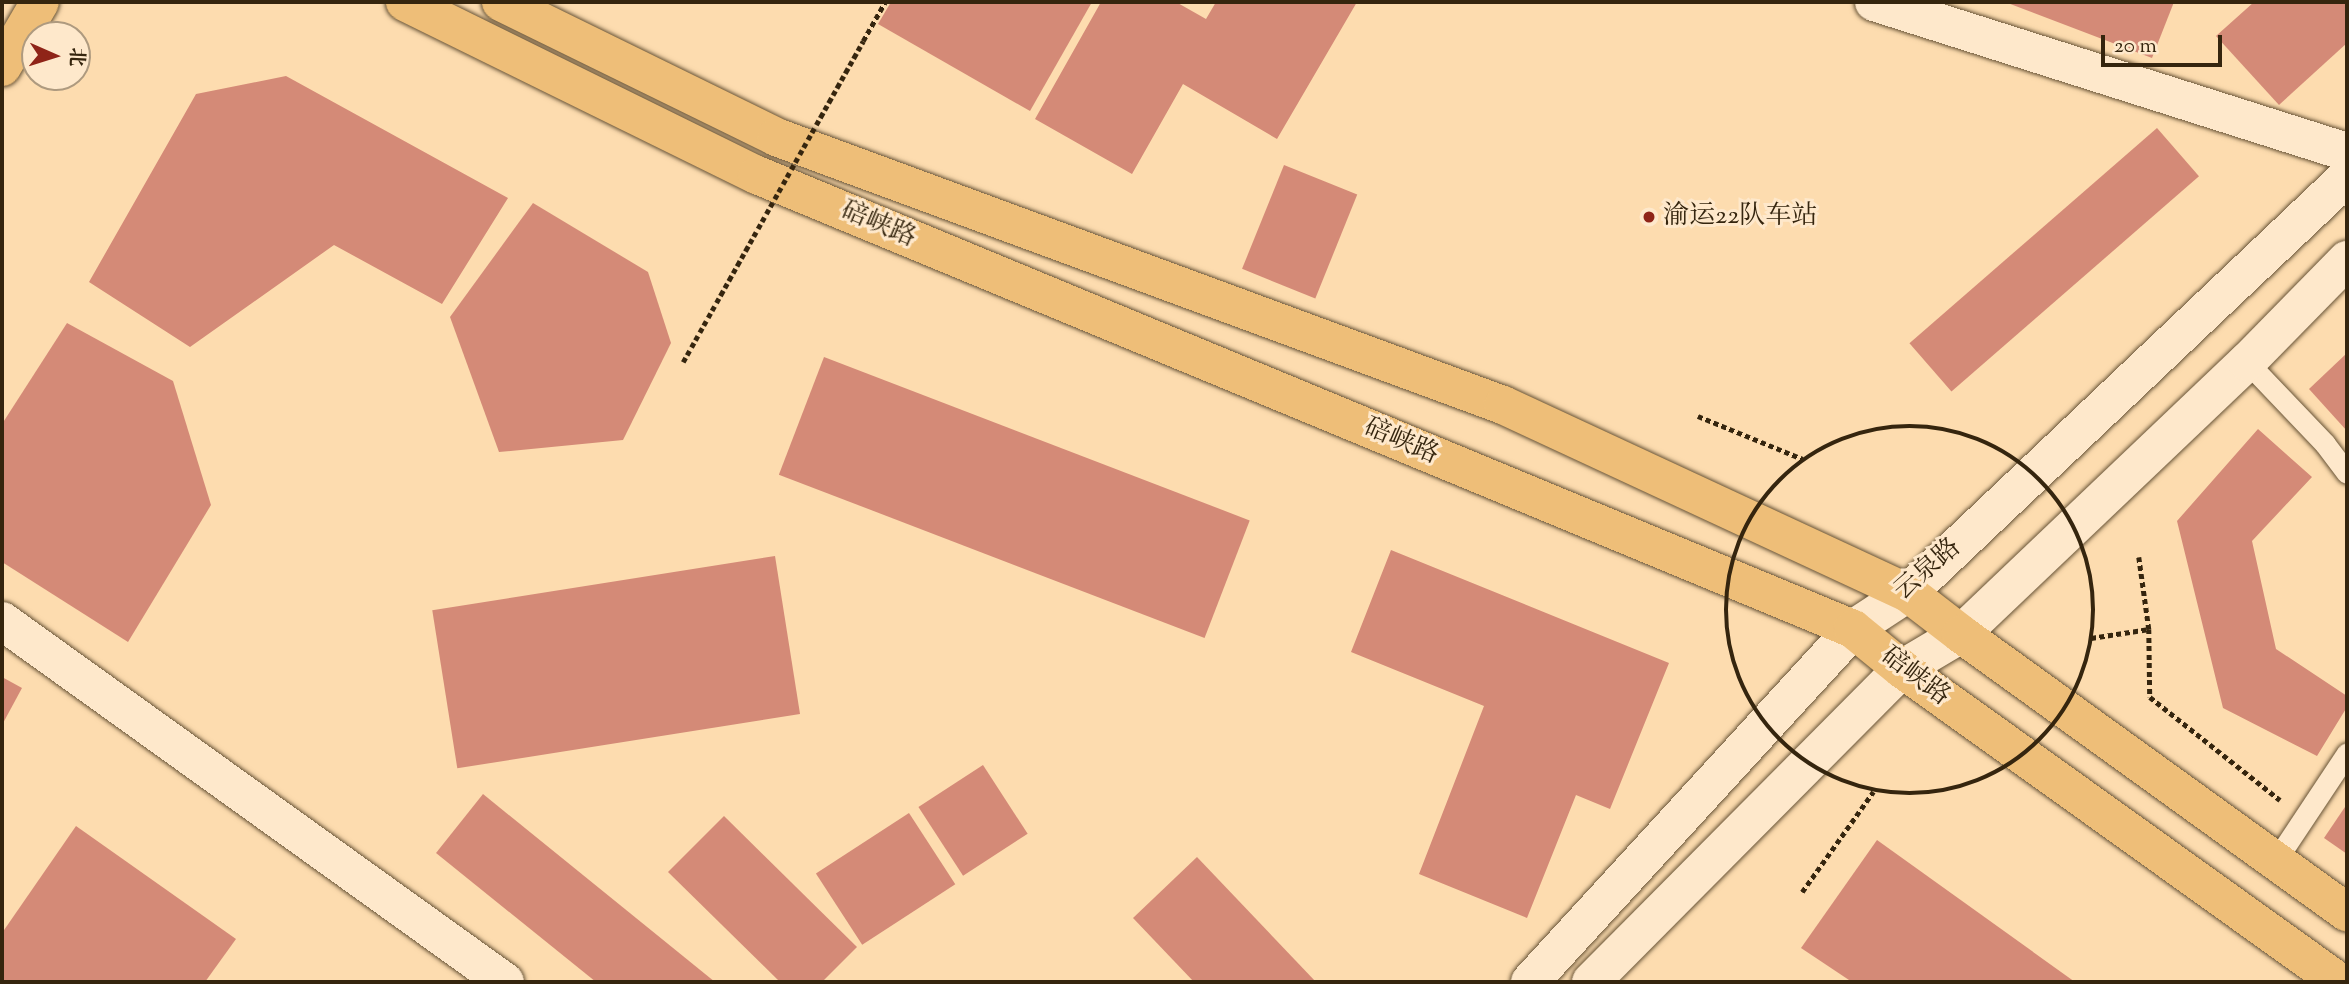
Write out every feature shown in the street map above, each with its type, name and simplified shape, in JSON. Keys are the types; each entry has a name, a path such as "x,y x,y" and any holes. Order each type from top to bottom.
{"main road":[{"path":"2,67 40,2"},
{"name":"碚峡路","path":"405,2 757,175 1853,629 1902,669 2339,982"},
{"name":"碚峡路","path":"501,2 776,137 1503,405 1908,593 2347,912"},
{"path":"1874,2 2347,152"},
{"name":"云泉路","path":"1530,982 1853,629 1908,593 2347,177"},
{"path":"1591,982 1902,669 1961,634 2247,362 2347,260"},
{"path":"2,621 505,982"}],"lane":[{"path":"2247,362 2325,443 2347,472"},
{"path":"2276,860 2347,752"}],"path":[{"path":"683,362 885,2"},
{"path":"1698,416 1803,459"},
{"path":"1900,424 1958,430 2015,456 2060,500 2087,558 2095,621 2080,682 2046,736 1996,774 1936,794 1872,792 1814,769 1766,727 1737,677 1725,620 1731,562 1754,509 1793,465 1803,459 1843,436 1900,424"},
{"path":"2139,557 2149,629 2150,697 2303,818"},
{"path":"2091,638 2149,629"},
{"path":"1802,892 1872,792"}],"building":[{"path":"891,2 1092,2 1030,111 878,24"},
{"path":"1101,2 1176,2 1206,19 1216,2 1357,2 1277,139 1183,84 1132,174 1035,119"},
{"path":"2005,2 2174,2 2152,58"},
{"path":"2254,2 2347,2 2347,43 2279,105 2216,36"},
{"path":"286,76 508,198 442,304 334,245 190,347 89,282 196,94"},
{"path":"2157,128 2199,176 1951,391 1909,343"},
{"path":"1284,165 1357,195 1315,298 1242,269"},
{"path":"533,203 648,272 671,343 623,440 499,452 450,317"},
{"path":"67,323 173,381 211,505 128,642 2,562 2,424"},
{"path":"2347,353 2347,431 2309,389"},
{"path":"824,357 1250,520 1205,638 779,475"},
{"path":"2258,429 2312,477 2252,541 2276,649 2347,696 2347,707 2317,756 2223,708 2177,521"},
{"path":"1391,550 1669,663 1610,809 1576,795 1527,918 1419,874 1484,706 1351,652"},
{"path":"775,556 800,714 457,768 432,610"},
{"path":"2,677 22,688 2,725"},
{"path":"983,765 1028,834 963,876 918,807"},
{"path":"483,794 715,982 596,982 436,853"},
{"path":"2347,804 2347,854 2324,838"},
{"path":"909,813 955,884 862,945 816,873"},
{"path":"724,816 857,947 822,982 780,982 668,872"},
{"path":"76,826 236,939 205,982 2,982 2,933"},
{"path":"1877,840 2075,982 1852,982 1801,948"},
{"path":"1197,857 1316,982 1194,982 1133,918"}],"place":[{"name":"渝运22队车站","path":"1649,217"}]}
